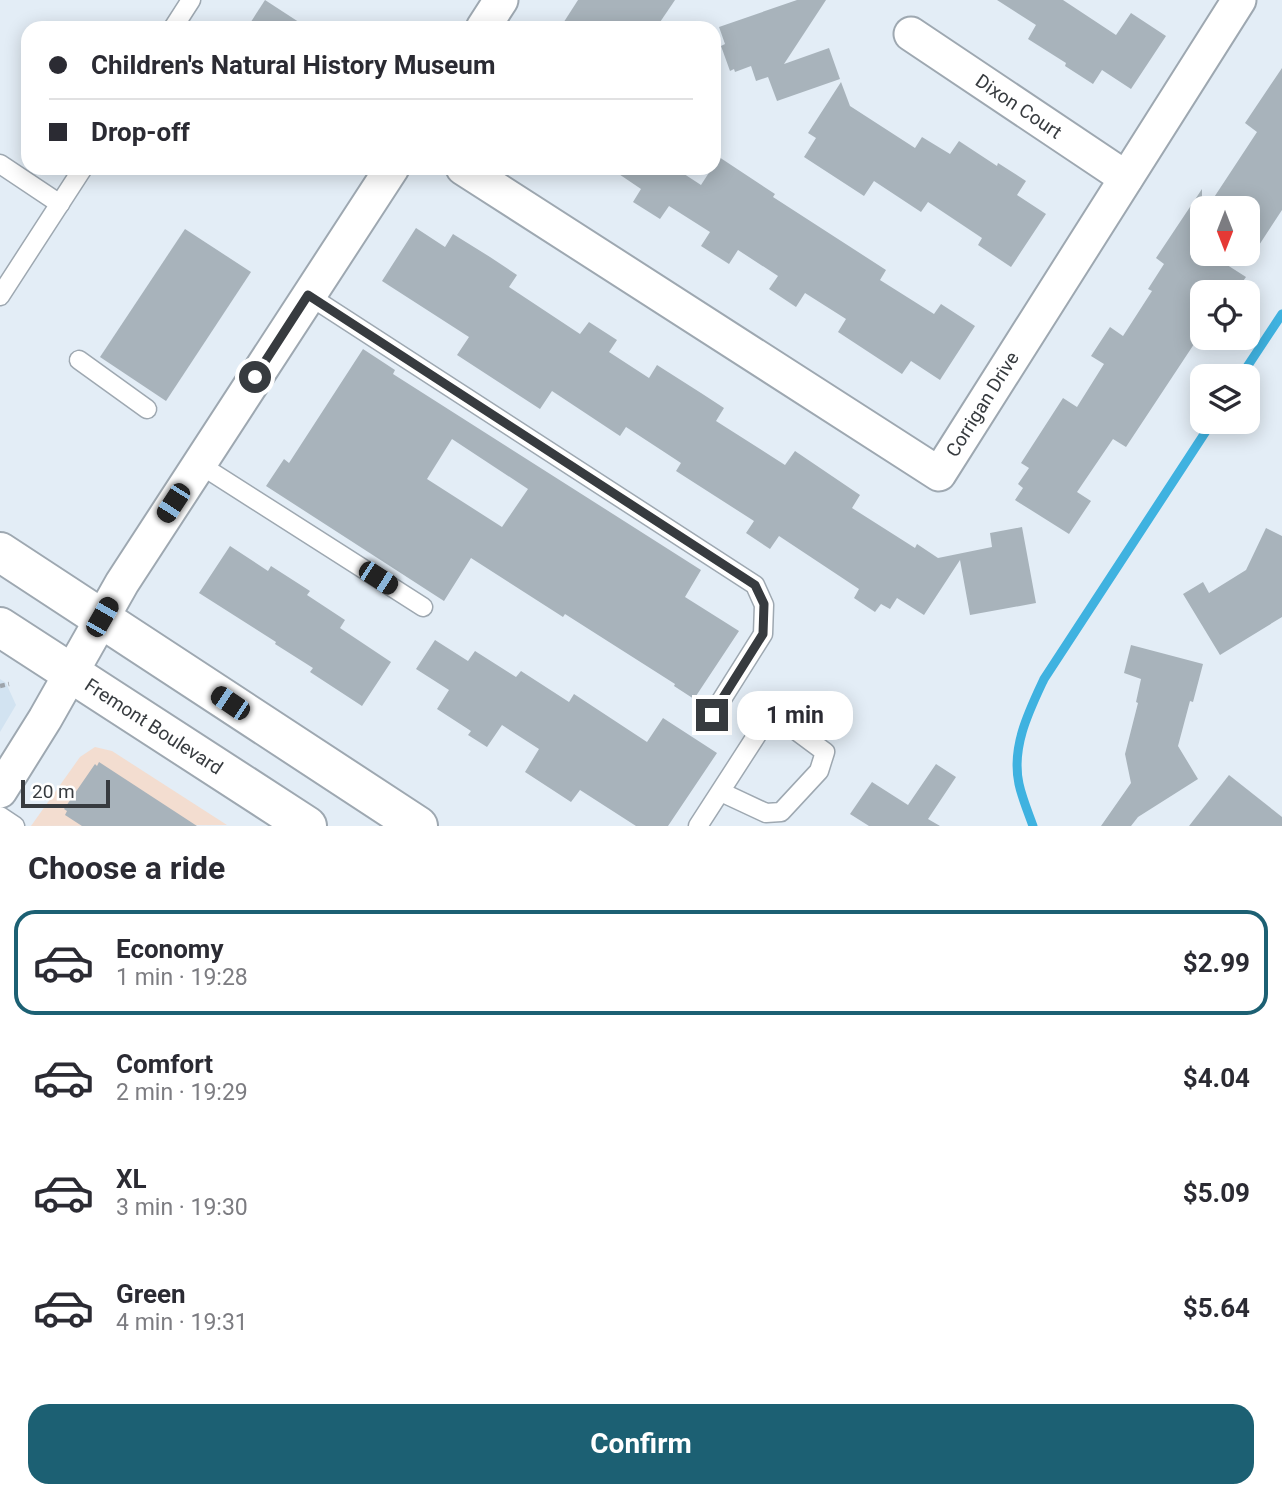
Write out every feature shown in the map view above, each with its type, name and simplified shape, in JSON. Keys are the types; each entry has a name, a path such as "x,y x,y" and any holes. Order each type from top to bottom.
{"main road":[{"path":"0,552 418,826"},
{"name":"Fremont Boulevard","path":"0,627 307,826"}],"street":[{"path":"488,21 501,0"},
{"name":"Corrigan Drive","path":"474,175 939,474 1240,0"},
{"name":"Dixon Court","path":"911,34 1126,178"},
{"path":"0,791 45,719 102,617 386,175"}],"lane":[{"path":"178,21 191,0"},
{"path":"0,164 60,204"},
{"path":"0,296 79,175"},
{"path":"308,295 755,585 764,604 763,634 712,715"},
{"path":"79,360 147,409"},
{"path":"199,464 423,607"},
{"path":"698,826 760,730 790,726 825,752 819,771 781,812 766,813 721,792"},
{"path":"0,816 15,826"}],"path":[{"path":"0,686 9,684"}],"shaded area":[{"path":"0,679 6,683 16,705 0,732"},
{"path":"95,747 112,751 227,825 31,826 80,757"}],"building":[{"path":"265,0 297,21 252,21"},
{"path":"578,0 675,0 661,21 564,21"},
{"path":"797,0 826,0 784,64 829,48 840,79 777,101 768,77 756,81 751,66 735,72 734,69 730,71 721,46 725,44 721,26"},
{"path":"997,0 1063,0 1116,35 1131,13 1166,36 1131,89 1102,70 1093,84 1028,39 1036,25"},
{"path":"1282,68 1282,210 1260,244 1260,196 1215,196 1257,132 1245,123"},
{"path":"841,82 850,106 915,148 922,137 950,154 959,141 1026,181 1017,195 1046,214 1011,267 978,245 982,238 928,202 921,212 874,181 864,196 804,157 816,138 808,133"},
{"path":"721,158 775,194 773,197 886,270 880,280 934,314 941,304 975,326 940,380 911,361 902,374 838,332 846,319 805,293 796,307 769,289 778,276 738,250 729,264 701,246 710,232 669,206 660,219 633,202 641,189 620,175 686,175 701,185 707,175 721,175"},
{"path":"1190,207 1190,266 1229,266 1246,277 1244,280 1190,280 1190,350 1126,447 1113,439 1077,492 1091,501 1069,534 1015,500 1023,488 1018,484 1029,468 1021,463 1063,398 1077,407 1104,364 1091,356 1110,327 1123,336 1152,291 1148,289 1164,264 1156,258"},
{"path":"416,228 445,247 453,234 490,257 517,275 509,287 580,334 589,322 617,340 609,352 649,378 657,365 701,393 724,408 716,421 785,465 795,451 860,495 852,508 915,548 917,544 938,558 992,547 990,533 1022,527 1036,603 970,615 960,560 924,615 897,598 890,609 881,604 875,612 854,598 859,589 779,536 770,549 746,533 754,521 676,471 681,463 626,427 620,436 552,391 540,409 457,355 469,337 382,281"},
{"path":"185,229 251,272 166,401 100,357"},
{"path":"363,349 395,370 393,374 701,570 685,597 739,631 694,699 565,614 563,617 471,558 444,601 266,486 284,459 289,463","holes":["452,439 528,489 502,527 427,479"]},
{"path":"1266,528 1282,536 1282,617 1220,655 1183,594 1203,582 1209,593 1246,570"},
{"path":"230,546 268,571 271,566 310,591 307,595 345,620 340,628 391,662 362,706 310,672 313,668 275,644 276,642 199,593"},
{"path":"435,640 468,661 475,651 516,677 521,671 569,702 574,694 647,742 663,718 717,753 668,826 636,826 580,790 571,802 525,772 539,749 502,725 487,747 468,735 471,731 437,709 449,690 416,669"},
{"path":"1131,645 1203,664 1178,746 1198,779 1138,817 1131,826 1101,826 1131,783 1125,754 1141,679 1124,673"},
{"path":"99,762 197,826 82,826 65,815 67,811 64,809"},
{"path":"936,764 956,777 928,819 940,826 869,826 850,814 872,782 908,805"},
{"path":"1229,775 1282,817 1282,826 1189,826"}],"waterway":[{"path":"1249,364 1282,314"},
{"path":"1033,826 1020,789 1017,770 1019,743 1033,704 1044,679 1204,434"}],"route":[{"path":"255,377 308,295 755,585 764,604 763,634 712,715"}]}
